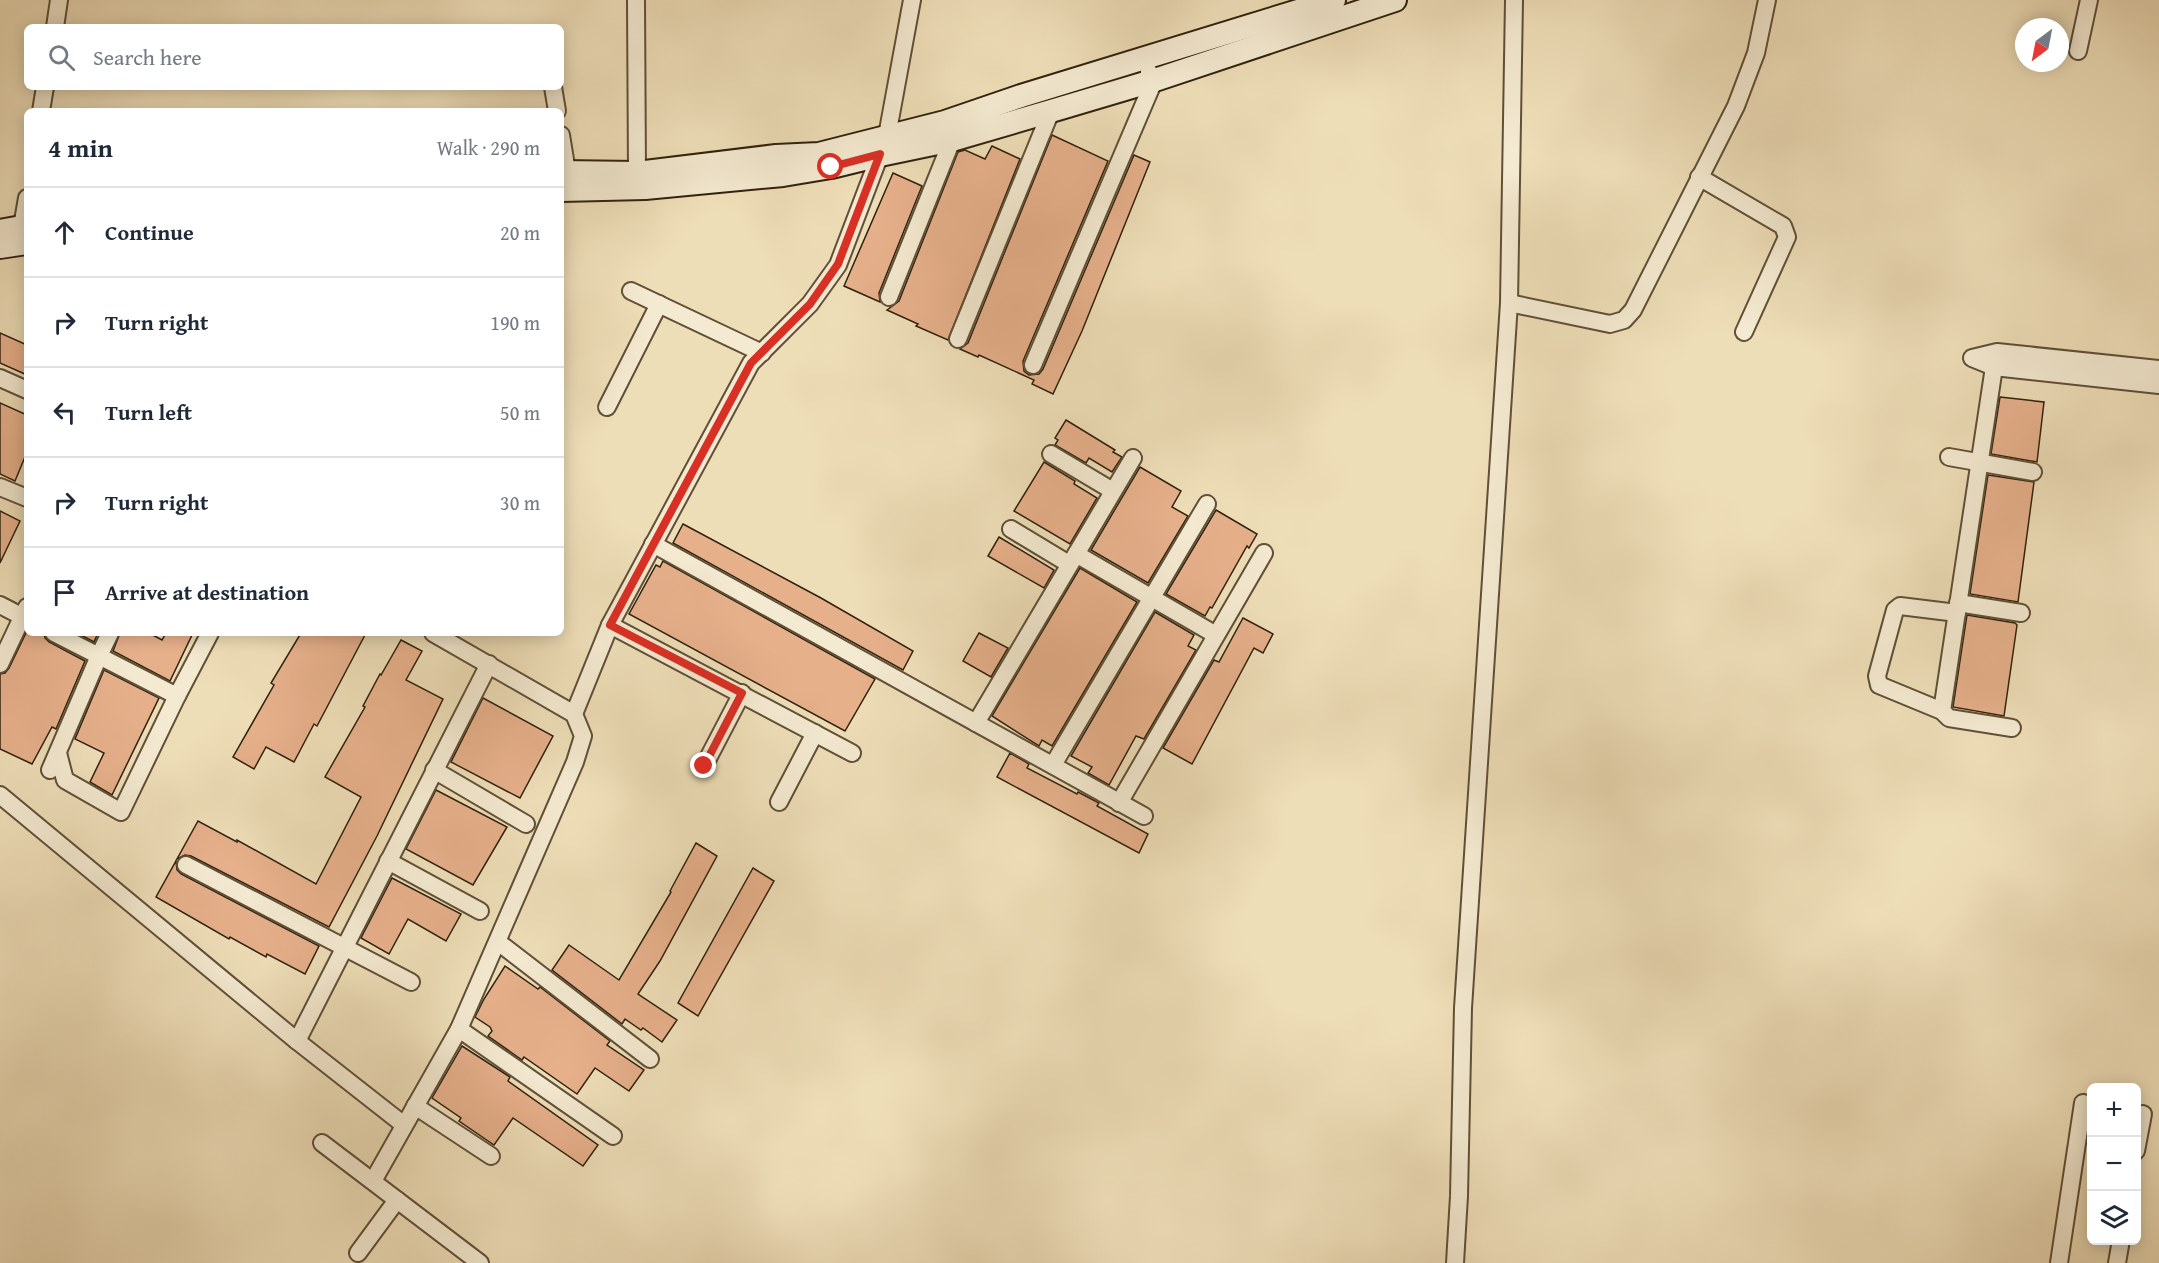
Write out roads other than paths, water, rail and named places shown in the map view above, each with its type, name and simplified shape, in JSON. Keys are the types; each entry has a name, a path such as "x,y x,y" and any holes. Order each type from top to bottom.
{"street":[{"path":"55,24 59,0"},
{"path":"636,0 637,173"},
{"path":"574,714 610,625 751,363 810,304 838,264 883,145 912,0"},
{"path":"564,178 645,188 783,175 831,167 913,132 1021,96 1334,0"},
{"path":"564,178 637,173 776,156 819,154 883,145 952,140 1152,81 1395,0"},
{"path":"1455,1263 1459,1196 1463,1008 1509,303 1514,0"},
{"path":"2078,51 2089,0"},
{"path":"1509,303 1610,324 1624,320 1633,310 1747,79 1756,53 1762,3"},
{"path":"1033,365 1153,83 1145,57"},
{"path":"42,108 44,90"},
{"path":"554,90 556,108"},
{"path":"958,339 1051,111"},
{"path":"889,297 952,140"},
{"path":"1699,177 1783,226 1787,237 1744,332"},
{"path":"0,231 24,232"},
{"path":"0,248 24,233"},
{"path":"631,291 762,353"},
{"path":"607,407 659,304"},
{"path":"2159,369 1997,352 1972,358 1994,367 2159,385"},
{"path":"1942,711 1994,367"},
{"path":"0,378 24,389"},
{"path":"1051,454 1113,491"},
{"path":"1949,457 2033,472"},
{"path":"976,723 1132,458"},
{"path":"0,487 24,497"},
{"path":"1053,765 1207,504"},
{"path":"1011,529 1152,598 1216,635"},
{"path":"653,544 1144,816"},
{"path":"1119,802 1264,553"},
{"path":"0,605 24,614"},
{"path":"2012,728 1949,718 1942,711 1879,685 1877,676 1895,610 1900,606 2021,613"},
{"path":"0,664 24,616"},
{"path":"610,625 852,753"},
{"path":"60,636 177,696"},
{"path":"50,770 109,636"},
{"path":"57,753 65,780 121,812 208,636"},
{"path":"373,1181 459,1029 575,762 583,736 574,714 438,636"},
{"path":"297,1041 489,664"},
{"path":"704,766 742,693"},
{"path":"779,802 815,733"},
{"path":"434,770 526,824"},
{"path":"0,795 402,1128"},
{"path":"388,861 480,911"},
{"path":"186,865 411,982"},
{"path":"498,942 650,1059"},
{"path":"459,1029 613,1136"},
{"path":"2060,1263 2083,1103 2087,1104"},
{"path":"415,1106 492,1156"},
{"path":"2140,1137 2146,1114"},
{"path":"322,1143 480,1263"},
{"path":"357,1252 397,1200"},
{"path":"2117,1263 2120,1245"}]}
